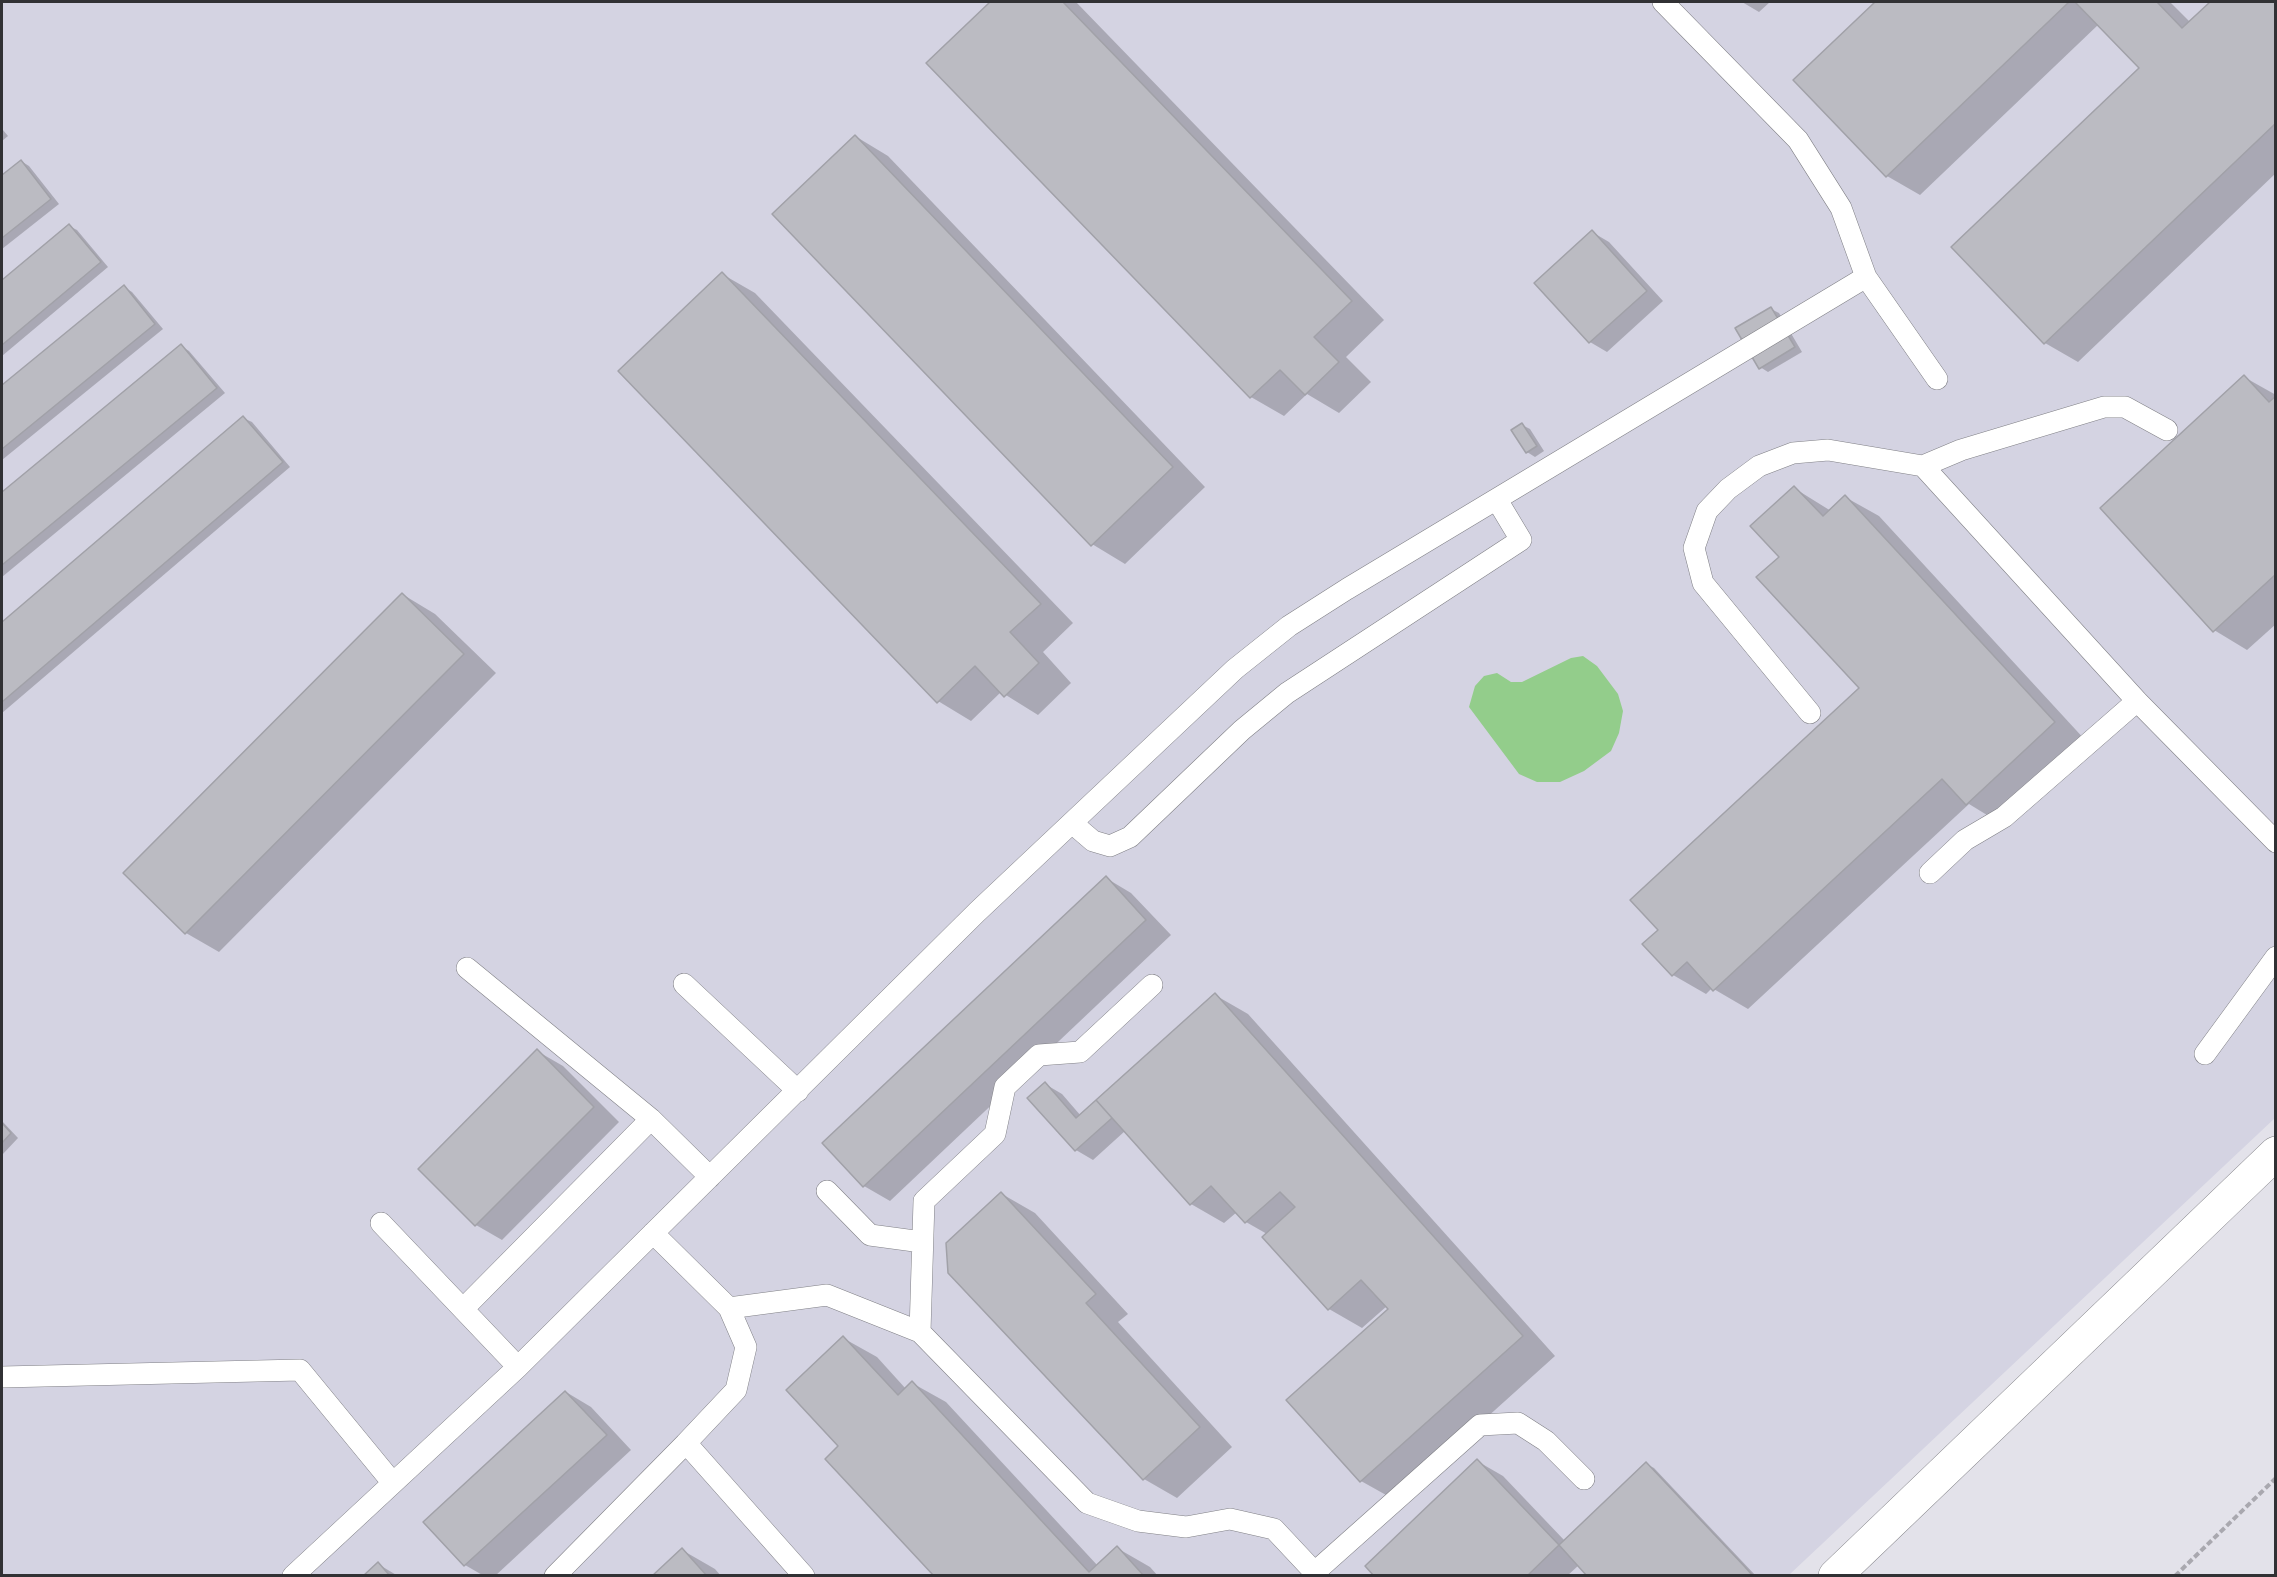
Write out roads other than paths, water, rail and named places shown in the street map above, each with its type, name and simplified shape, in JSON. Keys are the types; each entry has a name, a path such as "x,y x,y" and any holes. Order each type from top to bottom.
{"main road":[{"path":"1835,1575 2276,1153"}],"lane":[{"path":"1663,2 1798,140 1841,208 1866,277 1937,379"},
{"path":"293,1575 518,1367 977,912 1219,684 1289,626 1866,277"},
{"path":"1810,713 1703,583 1694,548 1707,511 1728,489 1758,466 1793,453 1828,450 1923,466 1961,450 2104,407 2126,407 2167,430"},
{"path":"1923,466 2137,700 2276,842"},
{"path":"1072,822 1093,841 1110,846 1130,837 1242,730 1287,693 1521,540 1497,500"},
{"path":"1930,873 1965,840 2004,817 2137,700"},
{"path":"2205,1054 2276,957"},
{"path":"467,968 651,1119 710,1177"},
{"path":"684,984 798,1091"},
{"path":"920,1332 924,1201 995,1134 1005,1087 1039,1055 1080,1052 1152,985"},
{"path":"463,1309 651,1119"},
{"path":"827,1191 870,1235 922,1242"},
{"path":"381,1223 518,1367"},
{"path":"555,1575 736,1390 746,1347 729,1308 653,1233"},
{"path":"729,1308 827,1295 920,1332 1087,1503 1138,1521 1186,1527 1230,1519 1274,1528 1316,1574 1480,1425 1518,1423 1546,1441 1584,1479"},
{"path":"2,1377 300,1370 392,1482"},
{"path":"686,1443 804,1575"}]}
